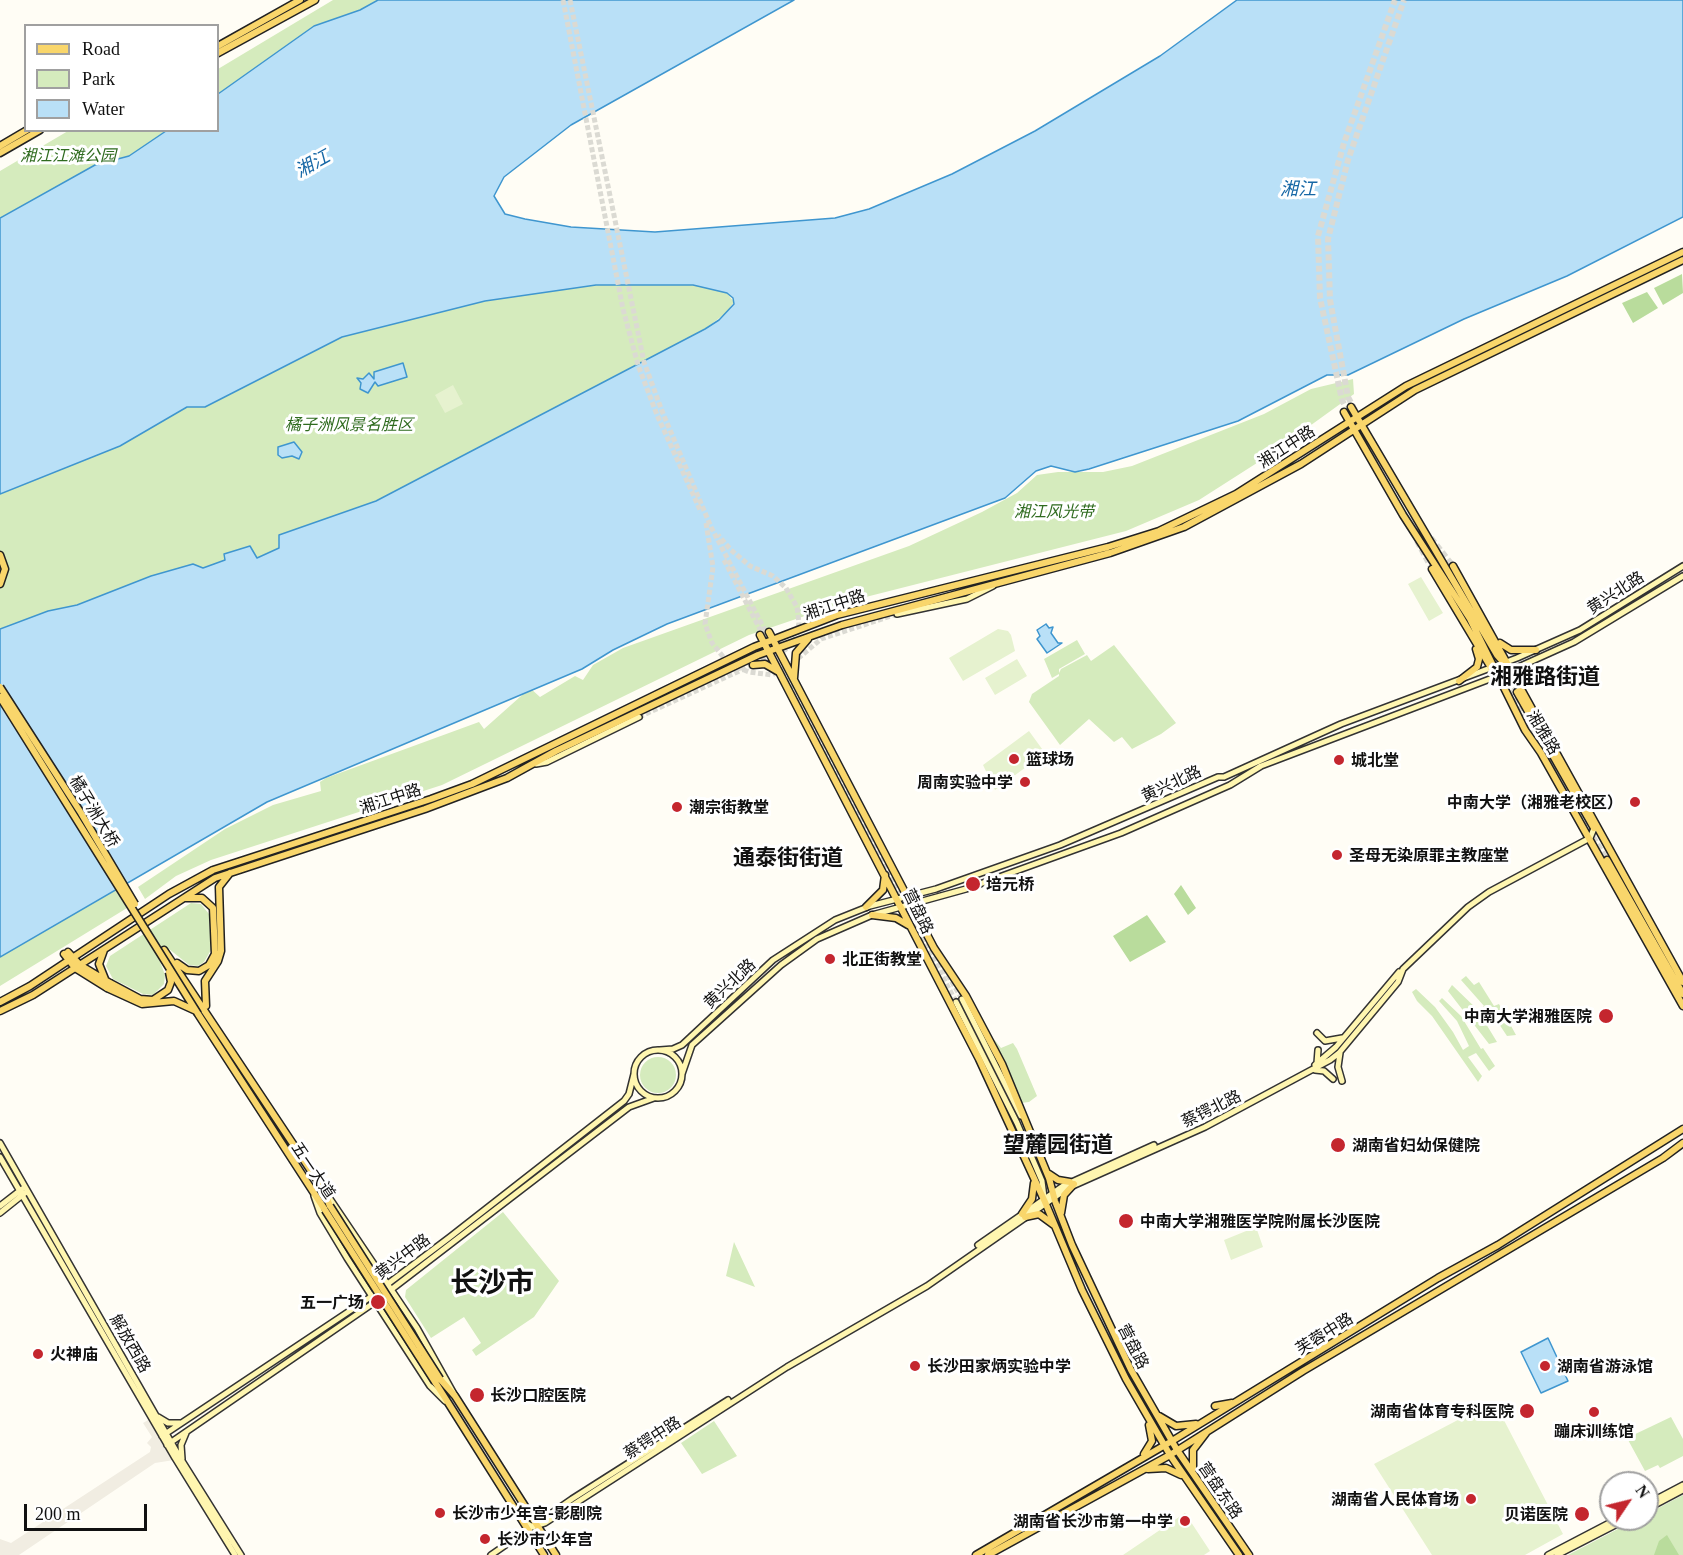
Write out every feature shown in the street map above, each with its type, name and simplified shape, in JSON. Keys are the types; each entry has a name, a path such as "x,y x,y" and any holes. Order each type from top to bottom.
{"main road":[{"path":"219,45 300,0"},
{"path":"219,52 315,0"},
{"path":"0,146 24,132"},
{"path":"0,153 37,132"},
{"name":"湘江中路","path":"0,1002 71,960 186,883 213,870 472,784 773,639 837,615 1108,547 1159,531 1236,495 1356,416 1423,378 1683,252"},
{"name":"湘江中路","path":"0,1011 60,978 206,882 237,869 425,809 536,764 637,712 769,651 842,625 1110,553 1176,530 1301,464 1415,390 1683,260"},
{"name":"湘雅路","path":"1351,407 1435,552 1511,671 1593,818 1604,843"},
{"name":"湘雅路","path":"1344,412 1403,515 1467,612 1497,676 1683,1006"},
{"path":"0,557 5,569 0,582"},
{"path":"1453,566 1496,638 1506,663"},
{"name":"黄兴北路","path":"689,1043 787,949 824,926 866,907 907,897 1098,830 1341,724 1506,663 1589,625 1683,566"},
{"path":"0,582 2,569"},
{"path":"1432,569 1493,668"},
{"name":"黄兴北路","path":"689,1043 781,965 817,939 872,915 966,889 1121,833 1230,785 1261,766 1511,671 1574,642 1683,576"},
{"path":"897,614 967,599 995,585"},
{"path":"1459,681 1473,671 1479,662 1470,631"},
{"name":"营盘路","path":"769,632 911,905 993,1047 1027,1125 1062,1220 1102,1313 1151,1407 1172,1441"},
{"name":"营盘路","path":"760,635 885,872 987,1076 1044,1199 1095,1318 1164,1445"},
{"path":"795,682 796,653 812,635"},
{"path":"1496,638 1511,650 1536,650"},
{"path":"753,665 768,665 782,675"},
{"name":"橘子洲大桥","path":"0,687 81,813 162,951"},
{"name":"湘雅路","path":"1517,692 1683,982"},
{"name":"橘子洲大桥","path":"0,697 162,951"},
{"name":"湘江中路","path":"536,764 547,762 639,717"},
{"path":"1589,839 1595,829 1593,818"},
{"name":"蔡锷北路","path":"786,1365 925,1283 1044,1199 1072,1183 1205,1127 1314,1068 1341,1050 1398,982 1403,969 1468,907 1507,883 1589,839"},
{"path":"1607,860 1683,994"},
{"path":"162,951 187,970 195,972 206,968 216,954 219,887 222,880 237,869"},
{"path":"866,907 883,890 885,872"},
{"path":"178,900 194,896 202,898 211,905 217,916 220,956 204,986 208,1012"},
{"path":"872,915 901,920 916,935"},
{"path":"107,947 100,957 99,967 109,986"},
{"path":"60,978 77,975 140,999 153,1000 163,996 170,986 171,977 162,951"},
{"name":"五一大道","path":"162,951 208,1012 323,1189 391,1287 451,1383 455,1396 530,1514 544,1555"},
{"name":"五一大道","path":"162,951 198,1014 314,1196 320,1213 375,1302 430,1386 445,1402 522,1519 545,1537 556,1555"},
{"path":"66,953 94,980"},
{"path":"77,966 142,1004 174,1001 198,1014"},
{"name":"蔡锷北路","path":"1314,1068 1348,1034 1400,971"},
{"name":"营盘路","path":"1027,1125 959,1000 1042,1181 1044,1199"},
{"path":"1317,1033 1329,1042 1348,1034"},
{"path":"689,1043 682,1074 675,1091 668,1096 654,1098 640,1091 634,1074 636,1064 643,1055 660,1050 676,1049 689,1043"},
{"path":"660,1050 676,1059 682,1074"},
{"path":"1318,1050 1319,1057 1314,1068 1324,1071 1333,1078"},
{"path":"1341,1050 1338,1063 1342,1081"},
{"name":"黄兴中路","path":"169,1444 375,1302 624,1101 629,1094 634,1074"},
{"name":"黄兴中路","path":"164,1435 372,1296 391,1287 587,1137 634,1104 654,1098"},
{"name":"芙蓉中路","path":"976,1555 1172,1441 1438,1278 1498,1245 1683,1129"},
{"name":"解放西路","path":"0,1143 156,1414 164,1435"},
{"name":"芙蓉中路","path":"988,1555 1170,1455 1213,1426 1634,1175 1683,1143"},
{"name":"解放西路","path":"0,1157 235,1555"},
{"path":"1045,1170 1054,1178 1072,1183 1063,1200 1062,1220"},
{"path":"1033,1176 1033,1195 1024,1215 1039,1214 1055,1226"},
{"path":"0,1213 13,1199 15,1188 13,1180"},
{"path":"0,1206 27,1189"},
{"name":"五一大道","path":"323,1189 328,1208"},
{"name":"五一大道","path":"314,1196 328,1208 438,1381 445,1402"},
{"path":"13,1199 26,1203"},
{"path":"1428,1279 1438,1278"},
{"name":"蔡锷中路","path":"491,1555 786,1365"},
{"name":"五一大道","path":"438,1381 455,1396"},
{"path":"1215,1407 1238,1401"},
{"path":"1151,1407 1165,1422 1176,1426 1185,1427 1208,1419"},
{"path":"1136,1461 1146,1452 1152,1441 1144,1410"},
{"path":"156,1414 168,1423 184,1421"},
{"path":"1196,1478 1192,1465 1193,1450 1213,1426"},
{"path":"184,1463 181,1446 189,1430"},
{"name":"营盘东路","path":"1172,1441 1249,1555"},
{"name":"解放西路","path":"169,1444 184,1463 241,1555"},
{"name":"营盘东路","path":"1164,1445 1239,1555"},
{"path":"1141,1470 1170,1469 1188,1482"},
{"path":"1659,1498 1683,1485"},
{"path":"1659,1503 1683,1490"},
{"path":"530,1514 549,1518 544,1527 545,1537"},
{"path":"516,1537 523,1526 522,1519"},
{"path":"1548,1555 1599,1528"},
{"path":"1557,1555 1604,1531"}],"green space":[{"path":"333,0 378,0 360,10 314,27 219,93 219,68"},
{"name":"湘江江滩公园","path":"66,132 165,132 129,156 95,165 0,218 0,171"},
{"path":"1682,274 1683,293 1663,305 1654,288"},
{"name":"橘子洲风景名胜区","path":"596,285 693,285 727,293 734,302 726,313 705,329 376,501 279,535 280,548 256,558 250,547 224,554 225,560 203,568 193,564 151,576 77,605 48,611 0,629 0,494 120,446 187,406 205,407 342,337 485,301"},
{"path":"1647,292 1658,308 1633,323 1622,303"},
{"name":"湘江风光带","path":"1353,379 1354,394 1271,454 1199,500 1126,531 846,602 749,635 442,785 211,860 176,876 145,899 138,887 225,829 273,805 321,791 320,782 326,778 479,722 484,729 530,688 540,697 575,676 583,680 593,665 623,648 909,546 1017,493 1037,475 1058,472 1103,472 1132,466 1264,414 1311,389"},
{"path":"453,385 463,404 445,413 435,395"},
{"path":"1421,577 1443,613 1429,621 1408,584"},
{"path":"998,629 1008,631 1015,651 963,681 949,658"},
{"path":"1077,640 1085,654 1059,669 1059,673 1061,669 1087,655 1091,661 1114,645 1176,723 1161,734 1132,749 1122,737 1114,742 1089,719 1060,745 1029,702 1032,694 1059,676 1059,674 1052,678 1044,659"},
{"path":"1017,659 1027,676 995,695 985,678"},
{"name":"篮球场","path":"1029,731 1045,753 995,790 983,765"},
{"path":"1181,885 1196,908 1188,915 1174,894"},
{"path":"116,888 127,908 0,986 0,957"},
{"path":"191,903 201,904 209,914 211,950 204,962 198,966 189,965 169,949 158,956 165,975 164,984 153,995 143,994 113,979 106,966 110,956"},
{"path":"1147,915 1166,942 1130,962 1113,936"},
{"path":"1466,976 1474,985 1479,982 1494,1006 1499,1004 1516,1035 1507,1036 1489,1009 1480,1014 1497,1042 1489,1044 1448,991 1452,985 1479,1011 1484,1006 1461,980"},
{"path":"1416,989 1435,1007 1463,1050 1469,1046 1457,1021 1439,1001 1442,998 1461,1016 1481,1049 1483,1048 1495,1066 1489,1071 1476,1053 1468,1057 1482,1076 1478,1082 1432,1016 1417,1001 1412,992"},
{"path":"994,1039 1001,1048 1013,1043 1017,1049 1037,1096 1029,1102 1021,1103"},
{"path":"658,1057 671,1062 676,1075 671,1088 658,1093 645,1088 640,1075 645,1062"},
{"name":"五一广场","path":"503,1212 559,1281 534,1317 476,1356 472,1350 481,1343 464,1317 431,1338 405,1297 406,1290"},
{"path":"1256,1227 1263,1247 1231,1260 1224,1240"},
{"path":"734,1242 755,1287 726,1276"},
{"name":"湖南省人民体育场","path":"1494,1401 1563,1534 1525,1555 1432,1555 1374,1464"},
{"path":"1671,1417 1683,1439 1683,1456 1660,1468 1658,1465 1645,1471 1627,1438"},
{"path":"714,1421 737,1456 702,1474 681,1443"},
{"path":"1683,1495 1683,1555 1568,1555 1614,1531 1659,1531 1659,1508"},
{"path":"1185,1513 1210,1551 1204,1555 1123,1555"},
{"path":"1667,1535 1679,1555 1654,1555 1659,1541"}],"shaded area":[{"path":"150,1419 174,1460 155,1463 19,1555 0,1555 0,1539 11,1543 150,1452 151,1447 147,1443 152,1437 143,1423"}],"water":[{"name":"湘江","path":"378,0 794,0 571,125 504,177 494,196 505,214 525,219 571,227 655,232 835,218 869,209 952,174 1035,131 1160,56 1237,0 1683,0 1683,217 1567,276 1464,319 1348,375 1327,375 1238,421 1089,469 1075,472 1051,466 1036,471 1005,498 667,624 613,650 582,669 267,802 0,957 0,629 48,611 77,605 151,576 193,564 203,568 225,560 224,554 250,546 257,558 279,548 279,535 376,501 705,329 719,320 734,304 733,298 727,293 693,285 596,285 485,301 342,337 205,407 187,407 120,446 0,494 0,218 95,165 129,156 165,132 219,132 219,93 314,26 360,10"},
{"path":"403,363 407,377 378,386 375,382 368,393 360,389 361,383 357,378 363,379 369,373 374,379 374,372"},
{"path":"294,442 302,452 299,459 292,456 282,458 278,455 278,447"},
{"path":"1046,624 1049,628 1053,627 1051,633 1058,643 1062,643 1047,653 1037,639 1040,636 1037,630"},
{"name":"湖南省游泳馆","path":"1548,1338 1568,1381 1541,1393 1521,1352"}],"tunnel":[{"path":"563,0 623,309 638,365 657,415 701,512"},
{"path":"570,0 644,362 711,527 768,636"},
{"path":"1352,420 1342,400 1320,298 1318,236 1344,143 1395,0"},
{"path":"1355,410 1348,397 1330,300 1328,239 1348,160 1404,0"},
{"path":"706,523 713,567 705,624 712,643 729,664 749,672 772,675 788,667 821,639 897,614"},
{"path":"639,717 785,650 795,639 799,623 797,607 786,588 773,576 750,566 718,535"},
{"path":"1431,538 1453,566"},
{"path":"1417,541 1432,569"},
{"path":"724,560 764,637"},
{"path":"1499,660 1517,692"},
{"path":"782,672 956,1002"},
{"path":"1509,691 1537,743"},
{"path":"1574,806 1607,860"},
{"path":"940,962 962,999"}],"place":[{"name":"篮球场","path":"1014,759"},
{"name":"城北堂","path":"1339,760"},
{"name":"周南实验中学","path":"1025,782"},
{"name":"中南大学（湘雅老校区）","path":"1635,802"},
{"name":"潮宗街教堂","path":"677,807"},
{"name":"圣母无染原罪主教座堂","path":"1337,855"},
{"name":"培元桥","path":"973,884"},
{"name":"北正街教堂","path":"830,959"},
{"name":"中南大学湘雅医院","path":"1606,1016"},
{"name":"湖南省妇幼保健院","path":"1338,1145"},
{"name":"中南大学湘雅医学院附属长沙医院","path":"1126,1221"},
{"name":"五一广场","path":"378,1302"},
{"name":"火神庙","path":"38,1354"},
{"name":"长沙田家炳实验中学","path":"915,1366"},
{"name":"湖南省游泳馆","path":"1545,1366"},
{"name":"长沙口腔医院","path":"477,1395"},
{"name":"湖南省体育专科医院","path":"1527,1411"},
{"name":"蹦床训练馆","path":"1594,1412"},
{"name":"湖南省人民体育场","path":"1471,1499"},
{"name":"长沙市少年宫-影剧院","path":"440,1513"},
{"name":"贝诺医院","path":"1582,1514"},
{"name":"湖南省长沙市第一中学","path":"1185,1521"},
{"name":"长沙市少年宫","path":"485,1539"}],"district":[{"name":"湘雅路街道","path":"1545,676"},
{"name":"通泰街街道","path":"788,857"},
{"name":"望麓园街道","path":"1058,1144"},
{"name":"长沙市","path":"492,1281"}]}
